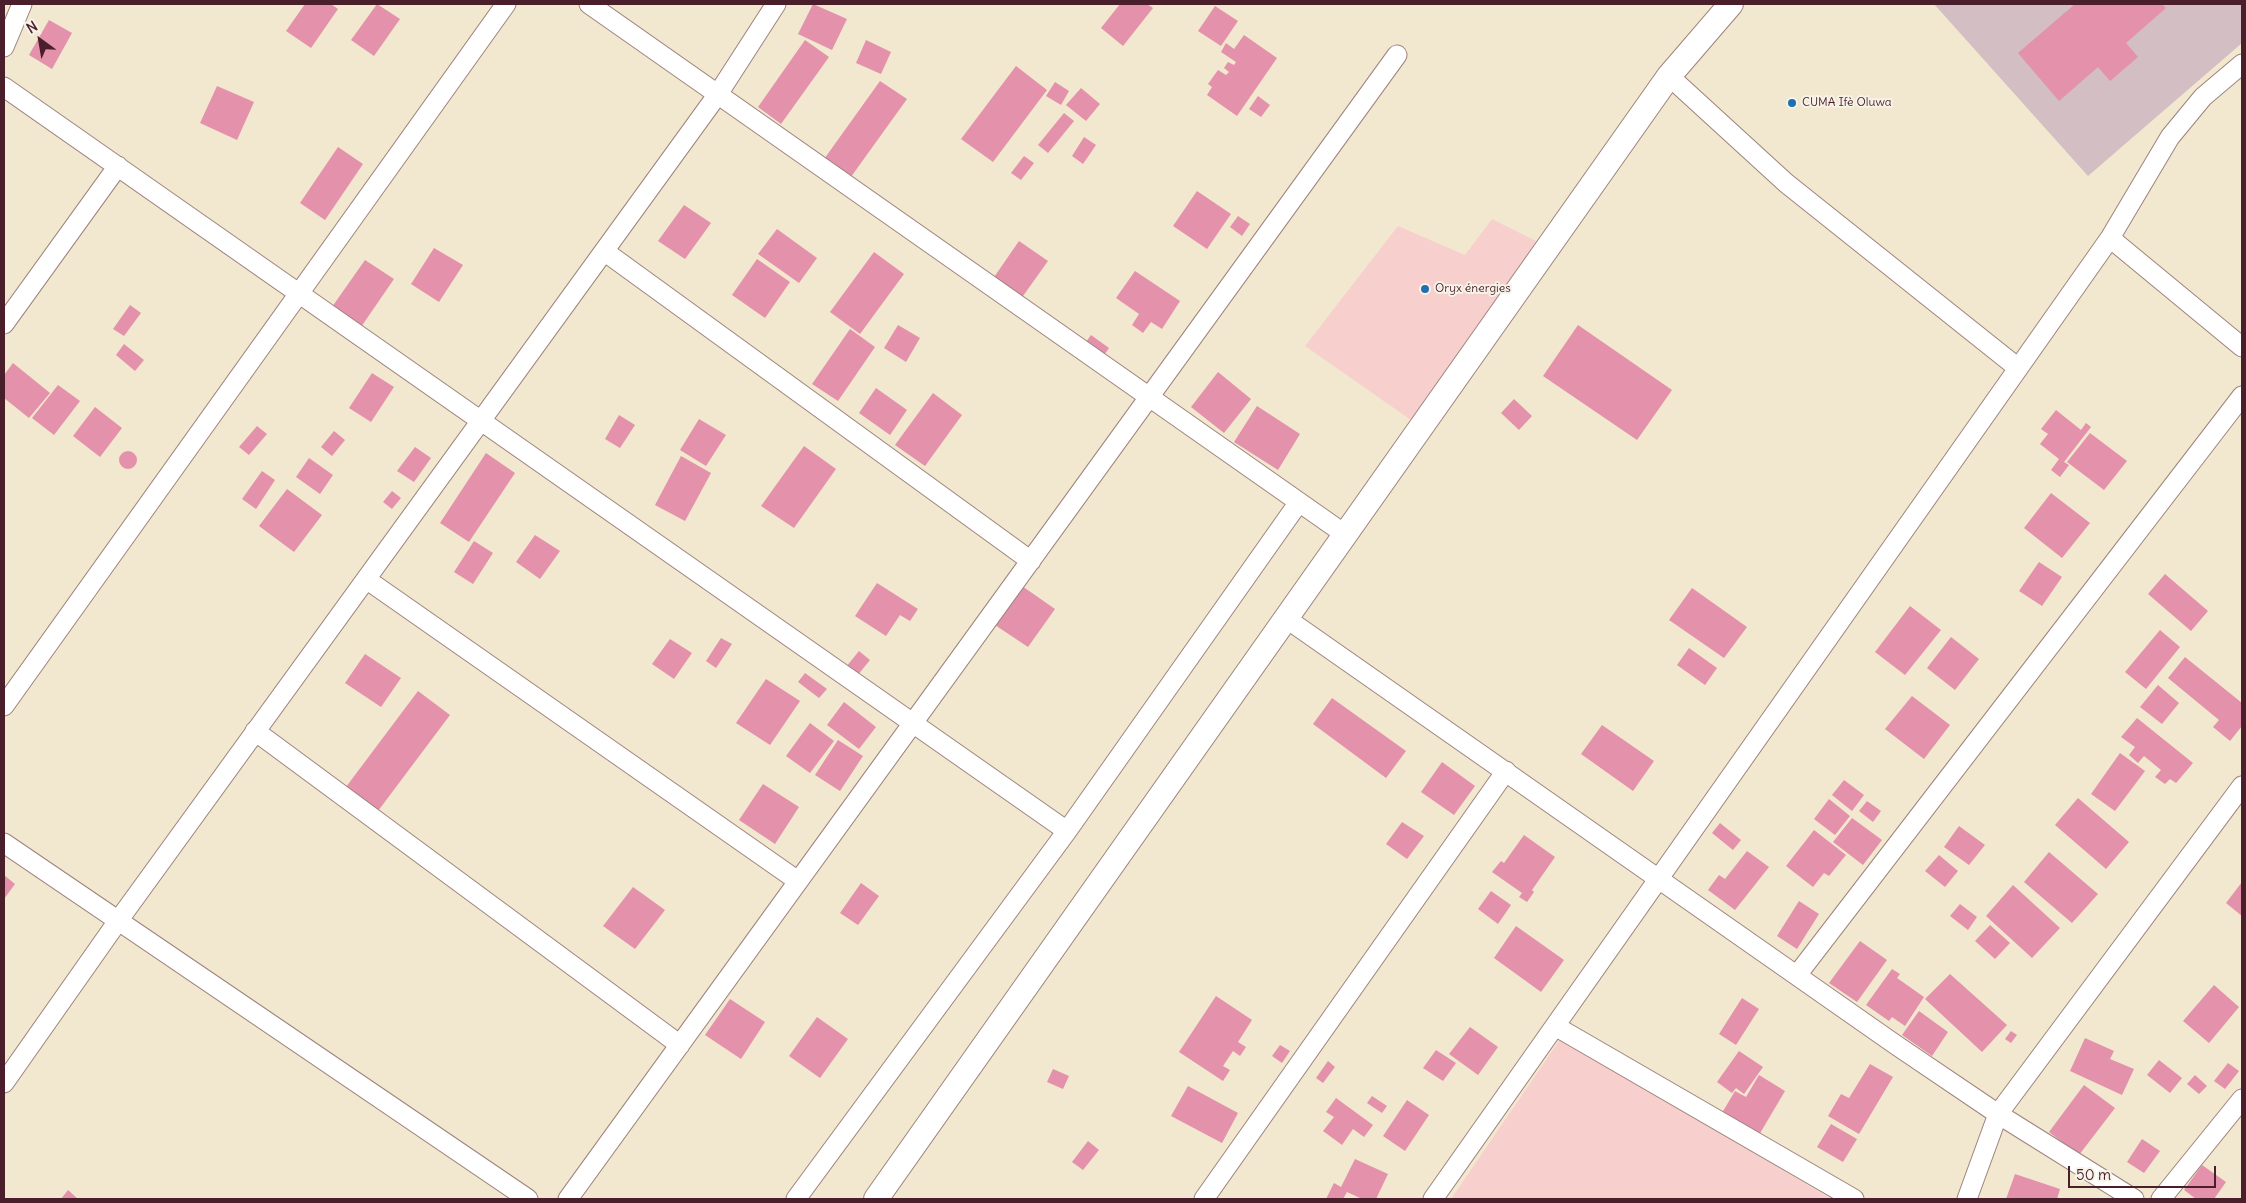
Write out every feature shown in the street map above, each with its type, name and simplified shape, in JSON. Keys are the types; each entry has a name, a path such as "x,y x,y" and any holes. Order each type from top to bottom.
{"main road":[{"path":"876,1199 1669,76 1731,4"}],"street":[{"path":"4,47 22,4"},
{"path":"4,706 506,4"},
{"path":"589,4 1346,535"},
{"path":"4,1083 255,731 718,94 776,4"},
{"path":"568,1199 1397,55"},
{"path":"1434,1199 2110,238 2170,137 2203,97 2242,64"},
{"path":"1669,76 1786,184 2018,368"},
{"path":"4,86 1067,831"},
{"path":"4,324 118,166"},
{"path":"2110,238 2242,347"},
{"path":"604,251 1030,561"},
{"path":"1797,975 2242,396"},
{"path":"796,1199 1067,831 1298,502"},
{"path":"366,578 798,882"},
{"path":"1287,619 1896,1045 1998,1114 2134,1199"},
{"path":"255,731 680,1044"},
{"path":"1204,1199 1506,771"},
{"path":"1966,1199 1998,1114 2242,786"},
{"path":"4,843 528,1199"},
{"path":"1556,1026 1854,1199"},
{"path":"2161,1199 2242,1099"}],"shaded area":[{"path":"1934,4 2242,4 2242,43 2088,176"},
{"path":"1492,219 1538,242 1411,420 1305,346 1398,226 1465,255"},
{"path":"1561,1038 1831,1199 1451,1199"}],"building":[{"path":"305,4 331,4 338,9 311,48 286,31"},
{"path":"377,4 400,19 374,56 351,40"},
{"path":"813,4 847,19 832,50 798,34"},
{"path":"1120,4 1147,4 1153,8 1123,46 1101,28"},
{"path":"2075,4 2162,4 2166,8 2126,43 2138,57 2110,81 2098,67 2059,101 2018,53"},
{"path":"1215,6 1238,21 1221,46 1198,31"},
{"path":"49,20 72,33 52,69 29,55"},
{"path":"1244,35 1277,58 1237,116 1207,95 1212,87 1208,84 1218,70 1226,75 1229,72 1224,68 1228,62 1234,65 1236,62 1221,52 1226,43 1234,49"},
{"path":"805,40 829,57 781,124 758,107"},
{"path":"866,40 891,52 881,74 856,63"},
{"path":"1016,66 1047,90 993,162 961,139"},
{"path":"880,81 907,99 848,181 822,162"},
{"path":"1055,82 1069,91 1061,105 1046,96"},
{"path":"217,86 254,102 237,140 200,123"},
{"path":"1081,88 1100,104 1086,121 1066,105"},
{"path":"1258,96 1270,105 1261,117 1249,109"},
{"path":"1064,113 1074,121 1048,153 1038,145"},
{"path":"1084,137 1096,145 1083,164 1072,156"},
{"path":"338,147 363,164 325,220 300,203"},
{"path":"1024,156 1034,163 1021,180 1011,173"},
{"path":"1197,191 1231,214 1207,249 1173,226"},
{"path":"684,205 711,223 685,259 658,241"},
{"path":"1238,216 1250,224 1242,236 1230,227"},
{"path":"777,229 817,258 799,283 758,254"},
{"path":"1019,241 1048,261 1018,303 990,283"},
{"path":"434,248 463,265 439,302 411,284"},
{"path":"874,252 904,274 860,334 830,312"},
{"path":"757,259 790,282 765,318 732,295"},
{"path":"365,260 394,279 361,327 332,307"},
{"path":"1135,271 1180,301 1162,329 1151,322 1143,333 1132,325 1139,314 1116,298"},
{"path":"130,305 141,313 124,336 113,329"},
{"path":"898,325 920,338 906,362 884,348"},
{"path":"1578,325 1672,390 1637,440 1543,376"},
{"path":"850,329 875,347 838,401 812,384"},
{"path":"1091,335 1109,348 1100,361 1081,349"},
{"path":"124,344 144,360 135,371 116,355"},
{"path":"13,363 50,393 29,418 4,398 4,375"},
{"path":"1218,372 1251,399 1224,433 1191,407"},
{"path":"372,373 394,387 371,422 349,408"},
{"path":"58,385 80,401 54,435 32,418"},
{"path":"876,388 907,410 890,435 859,413"},
{"path":"933,393 962,415 925,466 895,445"},
{"path":"1514,399 1532,416 1519,430 1501,413"},
{"path":"1257,406 1300,434 1278,470 1234,442"},
{"path":"95,407 122,428 100,457 73,436"},
{"path":"2056,410 2081,430 2086,423 2091,427 2064,462 2069,465 2060,477 2051,470 2059,459 2040,444 2048,434 2041,429"},
{"path":"619,415 635,425 620,448 605,439"},
{"path":"699,419 726,435 706,466 680,450"},
{"path":"257,426 267,434 249,455 239,447"},
{"path":"334,431 345,440 332,456 321,447"},
{"path":"2090,433 2127,461 2104,490 2067,462"},
{"path":"804,446 836,469 794,528 761,506"},
{"path":"415,447 431,458 414,482 397,471"},
{"path":"124,451 132,451 137,456 135,467 124,469 119,464 119,456"},
{"path":"486,453 515,473 469,542 440,523"},
{"path":"681,456 711,473 685,521 655,505"},
{"path":"309,458 333,475 320,494 296,477"},
{"path":"262,471 275,480 256,509 242,499"},
{"path":"287,489 322,515 294,552 259,526"},
{"path":"392,491 401,498 392,509 383,502"},
{"path":"2051,493 2090,523 2062,558 2024,528"},
{"path":"535,535 560,551 540,579 516,562"},
{"path":"474,541 493,553 473,584 454,572"},
{"path":"2039,562 2062,577 2042,606 2019,591"},
{"path":"2165,574 2208,611 2191,631 2148,594"},
{"path":"877,583 918,609 910,621 900,615 886,636 855,616"},
{"path":"1022,586 1055,609 1028,647 995,625"},
{"path":"1692,588 1747,627 1724,658 1669,620"},
{"path":"1910,606 1941,630 1905,675 1875,652"},
{"path":"2160,630 2180,647 2146,689 2125,672"},
{"path":"1951,637 1979,659 1955,690 1927,668"},
{"path":"721,638 732,644 716,668 706,661"},
{"path":"670,639 692,653 674,679 652,664"},
{"path":"1689,648 1717,668 1705,685 1677,665"},
{"path":"859,651 870,660 857,676 846,667"},
{"path":"365,654 401,678 381,707 345,683"},
{"path":"2185,657 2242,703 2242,726 2230,741 2213,727 2219,720 2168,678"},
{"path":"805,673 827,689 819,698 798,682"},
{"path":"766,679 800,701 770,745 736,723"},
{"path":"2158,685 2179,703 2162,724 2140,707"},
{"path":"418,691 450,715 378,811 346,787"},
{"path":"1912,696 1950,725 1924,759 1885,729"},
{"path":"1332,698 1406,751 1386,778 1313,724"},
{"path":"844,702 876,727 859,749 827,725"},
{"path":"2137,718 2193,763 2176,783 2170,779 2165,784 2155,777 2161,770 2144,756 2138,763 2129,755 2135,747 2121,737"},
{"path":"810,723 834,741 810,773 786,756"},
{"path":"1602,725 1654,761 1633,791 1581,754"},
{"path":"838,740 863,756 840,791 815,775"},
{"path":"2120,753 2145,771 2115,811 2091,794"},
{"path":"1442,762 1475,786 1454,815 1421,792"},
{"path":"1844,780 1864,795 1852,811 1832,795"},
{"path":"763,784 799,807 775,844 739,820"},
{"path":"2078,798 2129,842 2106,869 2055,825"},
{"path":"1829,799 1850,816 1835,835 1814,819"},
{"path":"1867,801 1881,811 1873,822 1859,811"},
{"path":"1852,818 1882,840 1863,865 1833,842"},
{"path":"1402,822 1424,836 1407,859 1386,844"},
{"path":"1720,823 1741,840 1733,850 1712,833"},
{"path":"1959,826 1985,845 1969,865 1944,847"},
{"path":"1814,830 1846,855 1829,876 1824,873 1813,887 1786,866"},
{"path":"1524,835 1555,857 1532,890 1534,892 1527,902 1519,897 1522,893 1492,872 1501,861 1504,863"},
{"path":"1747,851 1769,867 1735,910 1708,890 1719,875 1725,879"},
{"path":"2049,852 2098,894 2072,923 2024,882"},
{"path":"1939,855 1958,871 1945,887 1925,871"},
{"path":"4,875 15,884 4,899"},
{"path":"2242,882 2242,916 2226,903"},
{"path":"861,883 879,896 858,925 840,913"},
{"path":"2013,885 2060,928 2032,958 1986,916"},
{"path":"633,887 665,910 635,949 603,926"},
{"path":"1491,891 1511,905 1498,924 1478,909"},
{"path":"1799,901 1819,914 1797,949 1777,936"},
{"path":"1960,904 1977,917 1968,930 1950,916"},
{"path":"1990,925 2010,943 1995,959 1975,941"},
{"path":"1516,926 1564,960 1541,992 1494,958"},
{"path":"1860,941 1887,960 1857,1002 1829,983"},
{"path":"1892,969 1900,974 1897,978 1924,997 1905,1026 1892,1017 1889,1021 1866,1005"},
{"path":"1950,974 2007,1025 1982,1052 1925,999"},
{"path":"2214,985 2239,1007 2209,1043 2183,1021"},
{"path":"1216,996 1252,1020 1238,1042 1246,1047 1240,1056 1233,1051 1223,1066 1230,1070 1223,1081 1179,1052"},
{"path":"1742,998 1759,1009 1736,1045 1719,1034"},
{"path":"730,999 765,1022 741,1059 705,1035"},
{"path":"1919,1011 1948,1032 1932,1056 1902,1035"},
{"path":"817,1017 848,1039 820,1078 789,1056"},
{"path":"1470,1027 1498,1047 1478,1075 1449,1054"},
{"path":"2011,1031 2017,1035 2011,1043 2005,1039"},
{"path":"2085,1038 2114,1051 2110,1059 2134,1069 2122,1095 2070,1071"},
{"path":"1280,1045 1290,1051 1282,1063 1272,1056"},
{"path":"1436,1050 1456,1063 1443,1081 1423,1068"},
{"path":"1739,1051 1763,1067 1744,1094 1736,1088 1732,1093 1717,1082"},
{"path":"2159,1060 2182,1078 2170,1093 2147,1075"},
{"path":"1328,1061 1335,1067 1323,1083 1316,1078"},
{"path":"2228,1063 2239,1071 2225,1089 2214,1081"},
{"path":"1870,1064 1893,1077 1859,1134 1828,1116 1841,1094 1849,1098"},
{"path":"1053,1069 1069,1076 1063,1089 1047,1082"},
{"path":"1759,1075 1785,1091 1759,1135 1722,1113 1735,1091 1746,1097"},
{"path":"2195,1075 2207,1086 2199,1094 2187,1084"},
{"path":"2084,1085 2115,1108 2079,1155 2049,1132"},
{"path":"1188,1086 1238,1113 1222,1143 1171,1116"},
{"path":"1372,1096 1387,1106 1382,1113 1367,1103"},
{"path":"1336,1098 1373,1125 1364,1137 1353,1129 1342,1145 1323,1131 1334,1117 1326,1112"},
{"path":"1407,1100 1429,1115 1405,1151 1383,1136"},
{"path":"1831,1124 1857,1139 1843,1162 1817,1147"},
{"path":"2142,1139 2160,1151 2144,1173 2127,1162"},
{"path":"1088,1141 1099,1150 1083,1170 1072,1162"},
{"path":"1355,1159 1388,1174 1376,1199 1362,1199 1347,1192 1343,1199 1326,1199 1334,1183 1341,1187"},
{"path":"2202,1165 2226,1182 2214,1199 2196,1199 2184,1190"},
{"path":"2015,1174 2060,1189 2057,1199 2006,1199"},
{"path":"68,1190 78,1199 61,1199"}],"place":[{"name":"CUMA Ifè Oluwa","path":"1792,103"},
{"name":"Oryx énergies","path":"1425,289"}]}
